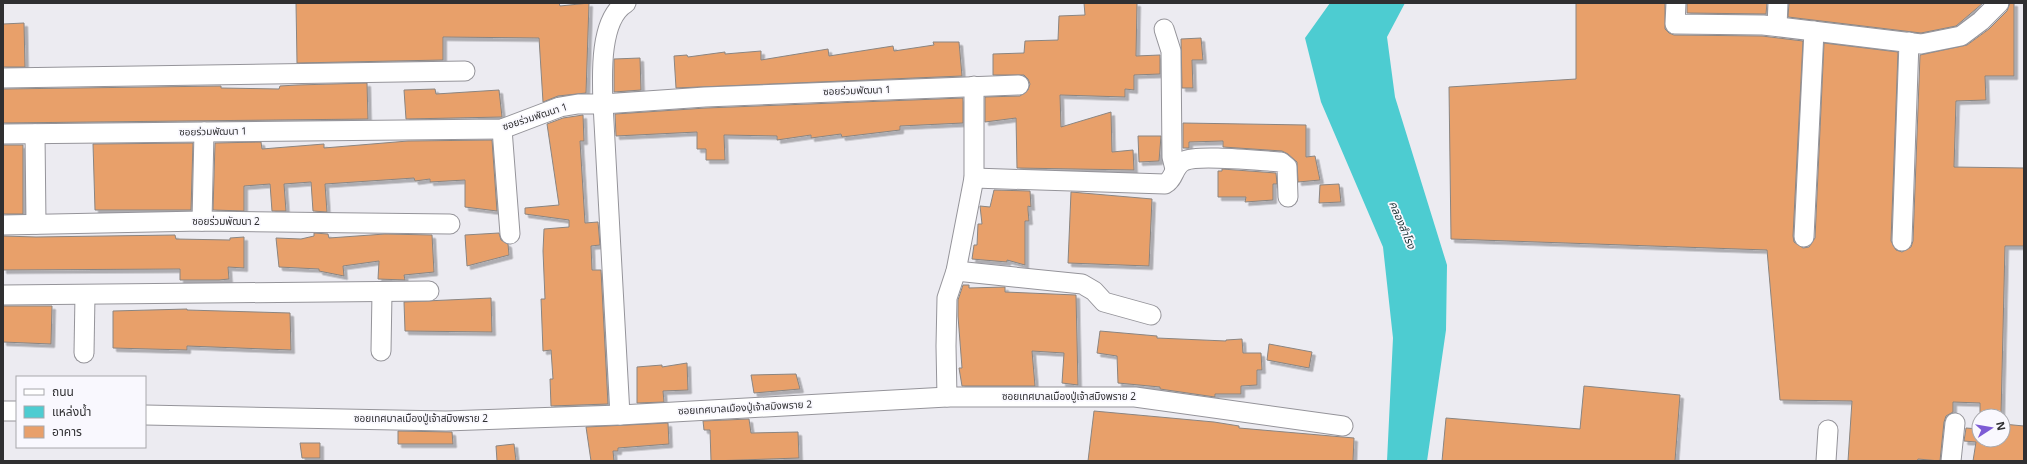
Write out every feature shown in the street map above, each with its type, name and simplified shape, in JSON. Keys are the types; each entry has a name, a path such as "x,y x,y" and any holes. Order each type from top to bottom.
{"street":[{"path":"620,415 602,104 602,60 612,21 621,6 626,3"},
{"path":"1676,3 1675,24 1777,26 1921,44 1960,36 1980,22 1999,3"},
{"path":"1777,26 1778,3"},
{"path":"1164,29 1172,51 1172,157 1175,169"},
{"path":"1804,237 1814,31"},
{"path":"1902,241 1909,42"},
{"path":"3,78 465,71"},
{"name":"ซอยร่วมพัฒนา 1","path":"3,134 502,129 560,107 578,104 602,104 706,97 1019,85"},
{"path":"947,397 947,298 956,271 974,178 974,86"},
{"path":"502,129 510,234"},
{"path":"202,221 204,132"},
{"path":"35,134 36,224"},
{"path":"974,178 1165,184 1172,179 1175,169 1181,163 1195,158 1280,162 1287,167 1288,197"},
{"name":"ซอยร่วมพัฒนา 2","path":"3,225 202,221 450,224"},
{"path":"956,271 1082,284 1094,290 1104,302 1151,315"},
{"path":"3,295 382,293 430,291"},
{"path":"381,351 382,293"},
{"path":"84,353 85,295"},
{"name":"ซอยเทศบาลเมืองปู่เจ้าสมิงพราย 2","path":"146,415 446,421 620,415 947,397 1135,397 1343,426"},
{"path":"3,411 16,411"},
{"path":"1952,461 1955,423"},
{"path":"1826,461 1828,430"}],"water":[{"name":"คลองสำโรง","path":"1330,3 1405,3 1387,37 1395,97 1447,265 1446,330 1427,461 1387,461 1393,338 1383,247 1321,102 1305,38"}],"building":[{"path":"296,3 559,3 560,6 589,3 586,93 558,96 543,102 539,38 443,37 443,60 297,63"},
{"path":"1084,3 1137,3 1136,56 1160,55 1160,74 1134,75 1134,90 1125,89 1125,97 1060,95 1061,127 1111,112 1112,152 1133,150 1134,170 1017,168 1016,118 985,122 985,97 1020,96 1028,90 1030,84 1024,75 993,75 993,54 1024,53 1025,41 1058,40 1059,16 1085,15"},
{"path":"1576,3 1665,3 1665,29 1674,35 1762,36 1803,41 1793,236 1794,242 1803,248 1809,247 1815,238 1824,43 1898,52 1891,241 1896,250 1902,252 1911,247 1913,241 1920,55 1967,45 1989,29 2007,11 2010,3 2014,3 2014,76 1985,76 1986,100 1956,101 1954,167 2024,168 2024,246 2005,246 2001,408 1980,408 1980,403 1953,402 1953,412 1946,416 1944,422 1940,461 1918,459 1917,461 1848,461 1852,401 1780,400 1767,250 1451,239 1449,87 1576,79"},
{"path":"1687,3 1767,3 1766,14 1687,13"},
{"path":"1789,3 1983,3 1956,26 1921,33 1788,17"},
{"path":"24,23 25,67 3,67 3,24"},
{"path":"1201,38 1203,60 1192,60 1193,88 1182,88 1181,39"},
{"path":"933,42 959,42 962,76 676,88 674,56 687,55 688,57 725,52 725,54 761,51 761,60 828,49 829,56 893,46 894,51 934,45"},
{"path":"640,58 641,90 614,92 614,59"},
{"path":"367,83 368,119 3,123 3,89 221,86 221,88 279,89 280,86"},
{"path":"435,89 436,94 499,90 502,117 406,119 404,90"},
{"path":"963,98 963,123 900,126 900,130 842,137 841,134 811,138 811,135 777,140 777,136 724,135 725,160 706,160 706,149 697,149 697,132 616,136 615,114 706,108"},
{"path":"583,115 584,141 580,141 585,223 598,222 600,245 591,246 592,270 601,270 608,404 551,406 550,379 553,379 551,350 543,351 541,299 545,299 543,251 544,229 569,227 569,220 525,214 525,208 559,205 547,124 563,118"},
{"path":"1183,123 1306,125 1306,157 1315,156 1320,180 1298,182 1297,162 1282,151 1223,147 1223,141 1189,142 1189,148 1183,148"},
{"path":"1138,136 1161,136 1159,161 1139,162"},
{"path":"492,140 497,211 465,207 465,180 430,182 430,179 415,181 414,178 325,184 327,212 313,211 311,182 284,184 286,211 272,211 270,184 244,186 244,211 213,210 215,143 261,142 262,149 324,144 324,148 408,141"},
{"path":"193,143 191,210 95,210 93,144"},
{"path":"3,145 23,145 23,214 3,214"},
{"path":"1222,169 1276,173 1277,184 1273,184 1273,200 1245,202 1246,197 1218,197 1218,171 1222,171"},
{"path":"1339,184 1341,202 1319,203 1320,185"},
{"path":"994,190 1030,191 1031,207 1028,206 1029,221 1025,221 1025,265 1007,260 1007,262 972,259 974,245 977,245 978,224 982,224 980,206 990,207"},
{"path":"1071,192 1152,199 1149,266 1068,263"},
{"path":"314,233 328,234 329,238 385,234 432,235 434,272 404,275 405,280 378,279 379,261 343,266 344,276 319,271 319,269 279,267 276,238 301,239 314,236"},
{"path":"499,233 501,240 508,244 509,255 467,266 465,235"},
{"path":"175,235 176,239 230,240 230,238 244,237 244,268 228,267 229,279 219,280 180,280 180,269 3,270 3,236"},
{"path":"963,285 969,285 969,288 1005,287 1005,292 1076,295 1078,385 1062,383 1064,353 1032,351 1035,386 962,386 959,368 962,368 958,300"},
{"path":"491,298 492,332 405,331 404,302"},
{"path":"3,306 52,306 51,344 3,342"},
{"path":"187,309 290,313 291,350 187,346 187,350 113,348 113,311"},
{"path":"1100,331 1157,336 1157,338 1226,341 1242,339 1243,353 1261,353 1262,370 1257,370 1257,385 1241,386 1241,394 1215,394 1215,397 1160,389 1160,387 1118,383 1117,356 1097,353"},
{"path":"1269,344 1312,352 1309,368 1267,360"},
{"path":"687,363 688,390 663,391 664,402 637,403 637,367 662,365 662,367"},
{"path":"796,374 800,389 754,393 751,375"},
{"path":"1584,386 1680,395 1675,461 1442,461 1446,418 1580,429"},
{"path":"1094,411 1214,422 1239,426 1239,428 1354,438 1353,461 1088,461"},
{"path":"749,419 751,433 798,432 799,458 711,461 710,430 704,430 703,421"},
{"path":"668,423 669,444 618,448 618,451 613,451 614,461 591,461 586,427"},
{"path":"2011,425 2024,426 2024,461 1973,461 1975,448 2011,448"},
{"path":"1966,428 1971,428 1971,442 1964,441"},
{"path":"398,431 452,432 453,444 398,444"},
{"path":"300,443 320,443 320,458 302,458"},
{"path":"514,444 516,461 497,461 496,446"}]}
